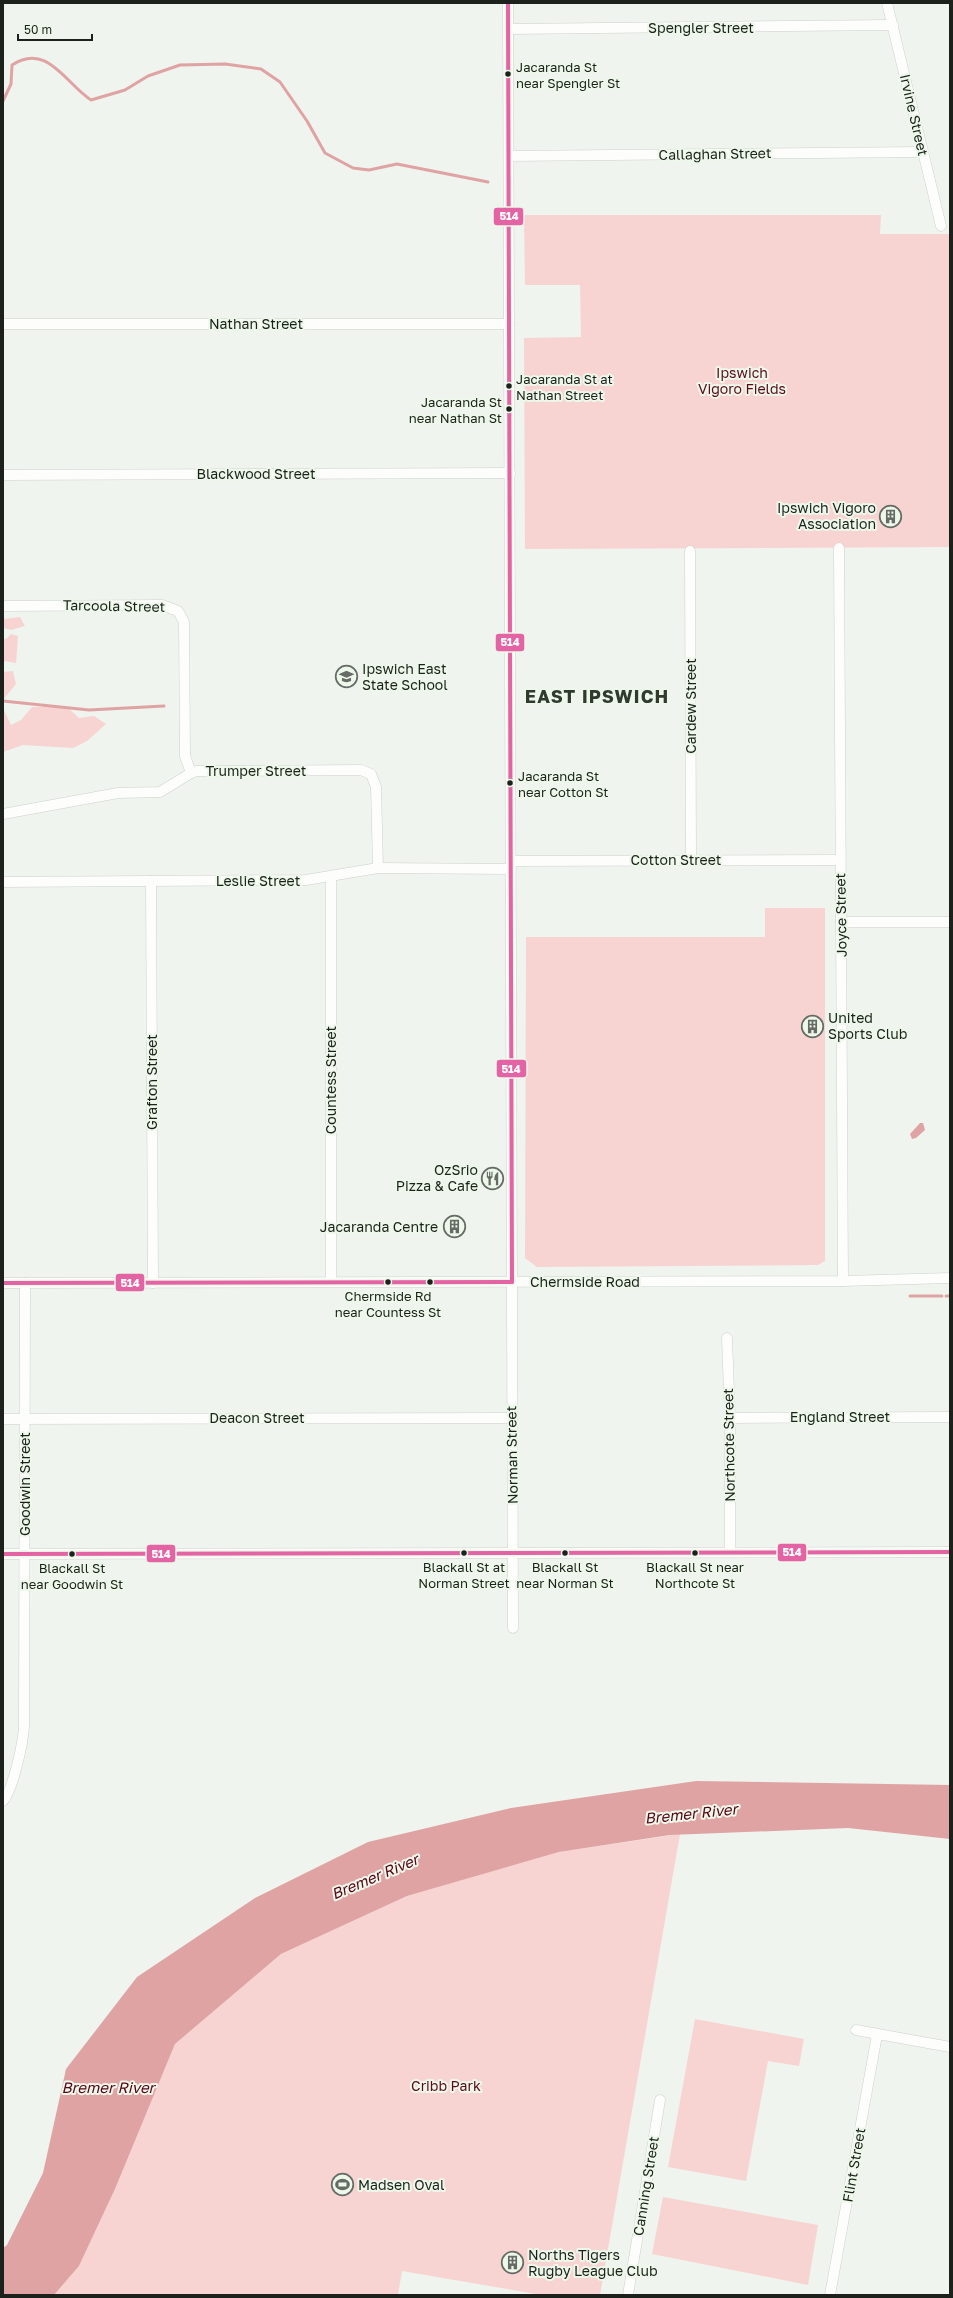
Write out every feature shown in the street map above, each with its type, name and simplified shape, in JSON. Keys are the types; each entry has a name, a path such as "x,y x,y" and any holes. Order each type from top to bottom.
{"street":[{"name":"Norman Street","path":"508,3 513,1628"},
{"name":"Irvine Street","path":"887,3 941,226"},
{"name":"Spengler Street","path":"509,29 893,25"},
{"name":"Callaghan Street","path":"509,156 922,152"},
{"name":"Nathan Street","path":"3,324 509,324"},
{"name":"Blackwood Street","path":"3,475 510,473"},
{"name":"Joyce Street","path":"839,548 843,1281"},
{"name":"Cardew Street","path":"690,551 691,860"},
{"name":"Tarcoola Street","path":"3,606 162,605 171,607 178,611 184,622 185,756 191,773"},
{"name":"Trumper Street","path":"3,814 118,794 160,792 191,773 205,770 361,770 371,774 376,787 378,868"},
{"name":"Cotton Street","path":"511,865 691,860 840,860"},
{"name":"Leslie Street","path":"3,882 306,880 331,878 378,868 511,865"},
{"name":"Countess Street","path":"331,878 331,1282"},
{"name":"Grafton Street","path":"151,881 153,1283"},
{"path":"841,922 950,922"},
{"name":"Chermside Road","path":"3,1283 843,1281 950,1278"},
{"name":"Goodwin Street","path":"3,1801 7,1794 21,1750 24,1733 25,1283"},
{"name":"Northcote Street","path":"727,1338 730,1418 730,1552"},
{"name":"England Street","path":"730,1418 950,1417"},
{"name":"Deacon Street","path":"3,1419 512,1418"},
{"path":"3,1554 950,1552"},
{"path":"856,2030 950,2047"},
{"name":"Flint Street","path":"830,2295 877,2035"},
{"name":"Canning Street","path":"628,2295 660,2100"}],"green space":[{"name":"Ipswich Vigoro Fields","path":"524,215 881,215 880,234 950,234 950,547 525,549 524,338 581,337 580,285 525,285"},
{"path":"20,617 25,626 11,630 3,628 3,619"},
{"path":"11,634 18,636 16,663 3,661 3,639 6,639"},
{"path":"13,671 16,684 3,700 3,672"},
{"path":"32,707 67,707 79,718 94,716 106,724 87,741 73,748 23,745 3,752 3,708 11,725 21,720"},
{"path":"765,908 825,908 825,1261 818,1265 537,1267 525,1258 526,937 765,937"},
{"name":"Cribb Park","path":"680,1834 600,2295 542,2295 402,2271 398,2295 54,2295 79,2266 115,2189 175,2044 281,1954 407,1896 559,1852"},
{"path":"695,2019 804,2039 799,2066 768,2061 746,2181 668,2167"},
{"path":"663,2197 818,2225 808,2285 652,2254"}],"water":[{"path":"920,1123 923,1123 925,1130 916,1138 912,1139 910,1134"},
{"name":"Bremer River","path":"696,1781 950,1785 950,1839 848,1828 670,1835 559,1852 407,1896 281,1954 175,2044 115,2189 79,2266 54,2295 3,2295 3,2248 7,2245 43,2173 66,2069 137,1977 255,1898 368,1842 511,1808"}],"waterway":[{"path":"3,101 11,84 12,65 24,59 35,58 46,61 64,75 91,100 125,90 148,76 180,65 225,64 261,69 280,82 307,121 325,153 353,168 369,170 397,164 488,182"},
{"path":"3,701 89,710 164,706"},
{"path":"910,1296 942,1296"}],"transit line":[{"name":"514","path":"508,3 512,1282"},
{"name":"514","path":"3,1283 512,1282"},
{"name":"514","path":"3,1554 950,1552"}],"place":[{"name":"Jacaranda St near Spengler St","path":"508,74"},
{"name":"Jacaranda St at Nathan Street","path":"509,386"},
{"name":"Jacaranda St near Nathan St","path":"509,409"},
{"name":"Ipswich Vigoro Association","path":"891,516"},
{"name":"Ipswich East State School","path":"346,677"},
{"name":"Jacaranda St near Cotton St","path":"510,783"},
{"name":"United Sports Club","path":"812,1026"},
{"name":"OzSrio Pizza & Cafe","path":"493,1178"},
{"name":"Jacaranda Centre","path":"454,1227"},
{"name":"Chermside Rd near Countess St","path":"388,1282"},
{"name":"Blackall St at Norman Street","path":"464,1553"},
{"name":"Blackall St near Norman St","path":"565,1553"},
{"name":"Blackall St near Northcote St","path":"695,1553"},
{"name":"Blackall St near Goodwin St","path":"72,1554"},
{"name":"Madsen Oval","path":"342,2185"},
{"name":"Norths Tigers Rugby League Club","path":"512,2263"}],"district":[{"name":"EAST IPSWICH","path":"597,697"}]}
